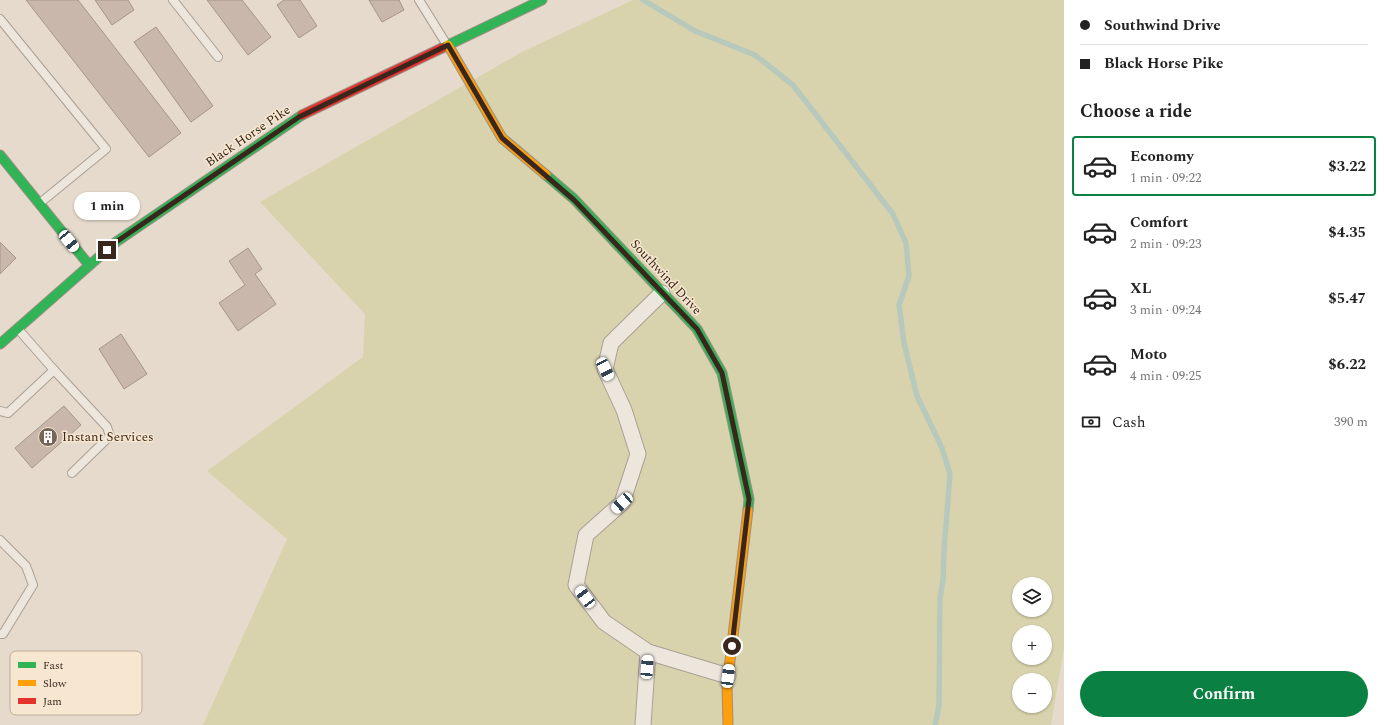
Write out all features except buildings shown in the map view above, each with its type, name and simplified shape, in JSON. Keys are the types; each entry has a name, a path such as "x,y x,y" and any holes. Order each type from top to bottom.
{"street":[{"name":"Black Horse Pike","path":"0,344 116,242 299,117 542,0"},
{"name":"Southwind Drive","path":"448,45 502,138 574,200 697,329 722,373 749,499 728,676 728,725"},
{"path":"0,156 89,265"},
{"path":"662,293 611,343 605,369 624,410 638,454 622,503 586,535 576,585 604,622 648,652 728,676"},
{"path":"643,725 648,652"}],"lane":[{"path":"172,0 218,57"},
{"path":"419,0 448,45"},
{"path":"0,19 106,149 39,204"},
{"path":"17,329 107,427 110,436 72,473"},
{"path":"0,411 8,413 54,370"},
{"path":"0,540 26,566 33,585 3,634 0,634"}],"shaded area":[{"path":"633,0 1064,0 1064,648 1051,725 203,725 287,539 207,471 363,357 365,314 260,202 522,52"}],"waterway":[{"path":"643,0 695,31 755,55 793,85 893,214 906,243 909,276 899,305 904,343 917,396 942,448 950,474 943,580 940,598 939,706 935,725"}],"traffic: fast":[{"path":"442,48 542,0"},
{"path":"0,344 116,242 302,115"},
{"path":"0,155 89,265"},
{"path":"546,175 574,199 697,329 722,373 749,499 748,510"}],"traffic: slow":[{"path":"448,45 502,138 546,175"},
{"path":"728,725 727,686 748,510"}],"traffic: jam":[{"path":"302,115 442,48"}],"place":[{"name":"Instant Services","path":"48,437"}],"route":[{"path":"107,250 116,242 299,117 448,45 502,138 574,200 697,329 722,373 749,499 732,646"}]}
